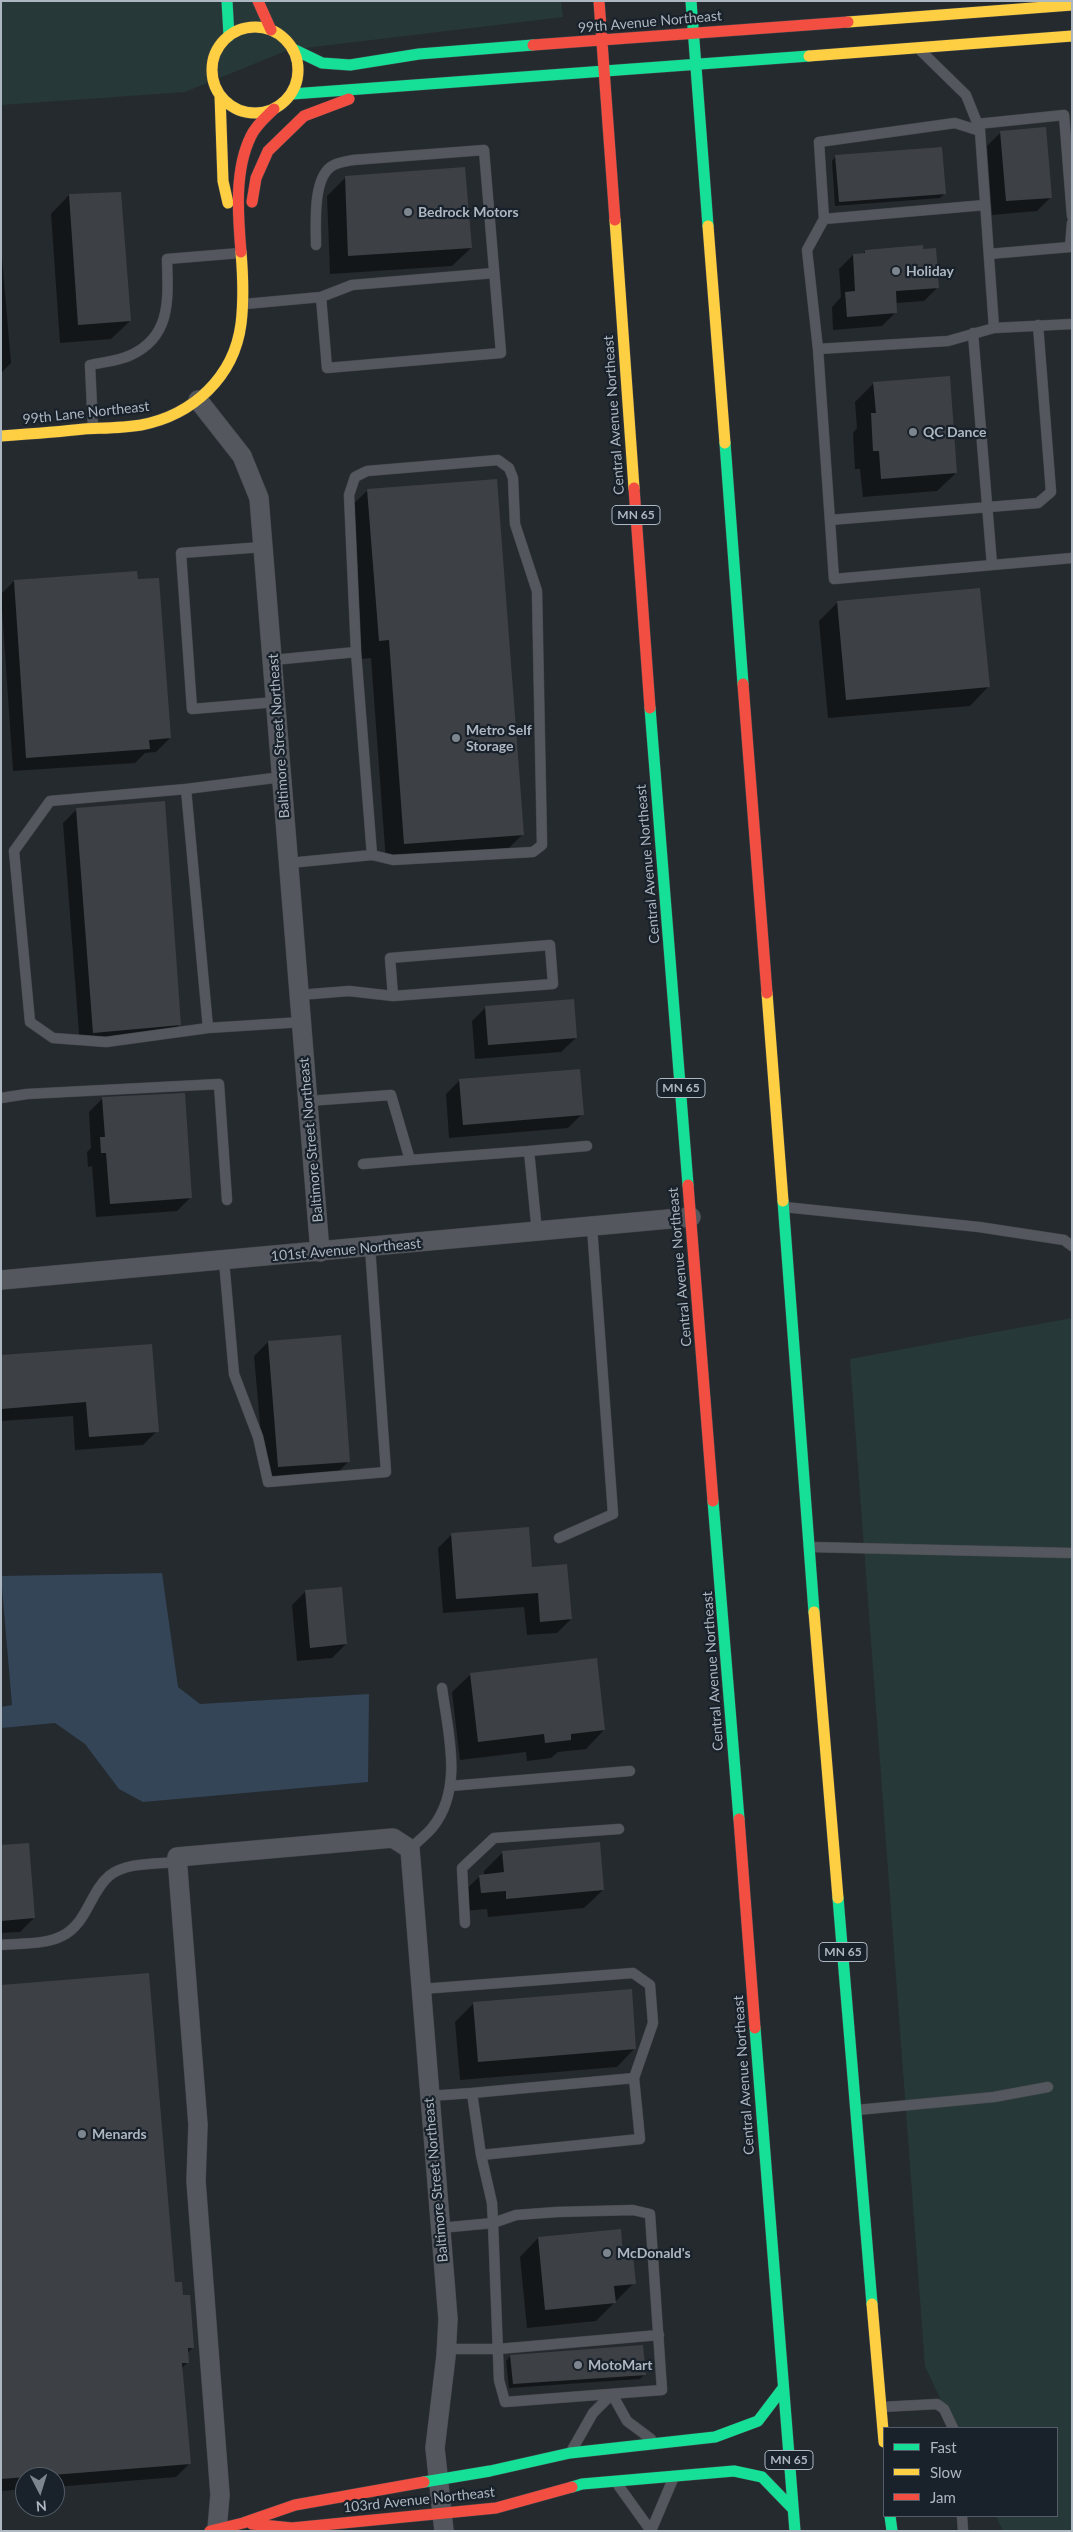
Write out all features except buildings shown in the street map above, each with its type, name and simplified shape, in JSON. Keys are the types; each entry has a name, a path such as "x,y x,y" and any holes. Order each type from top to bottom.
{"main road":[{"path":"227,1 229,36"},
{"path":"258,1 271,30"},
{"name":"Central Avenue Northeast","path":"599,1 641,592 795,2531"},
{"name":"MN 65","path":"691,1 782,1206 883,2430"},
{"name":"99th Avenue Northeast","path":"293,49 322,63 350,65 419,54 1072,5"},
{"path":"198,400 216,384 230,363 240,340 244,304 238,210 244,159 253,132 274,109 292,94 299,72 293,49 288,41 271,30 257,27 242,29 229,36 217,51 212,70 214,83 220,95 231,105 244,112 259,113 274,109"},
{"path":"292,94 918,48 970,40 1072,36"},
{"path":"252,213 256,178 268,151 304,116 350,99 365,89"},
{"path":"220,95 223,181 240,253"},
{"path":"240,253 252,232"},
{"name":"99th Lane Northeast","path":"1,436 140,425 162,420 183,411 198,400"},
{"name":"103rd Avenue Northeast","path":"215,2530 243,2523 296,2505 490,2470 570,2453 654,2442 715,2437 758,2422 783,2388"},
{"name":"103rd Avenue Northeast","path":"243,2523 292,2528 443,2522 582,2484 734,2471 762,2477 792,2508"},
{"path":"890,2517 892,2531"}],"street":[{"name":"Baltimore Street Northeast","path":"198,400 242,456 259,498 320,1252"},
{"name":"101st Avenue Northeast","path":"1,1280 370,1248 691,1217"},
{"path":"215,2530 220,2495 196,2181 198,2125 177,1857 393,1838 410,1849"},
{"name":"Baltimore Street Northeast","path":"410,1849 448,2319 447,2349 435,2433 443,2522"}],"lane":[{"path":"918,48 966,94 979,127 994,328"},
{"path":"1072,216 1064,114 979,127 955,123 819,142 824,219 808,250 818,349 834,579 1072,558"},
{"path":"316,245 316,200 323,175 332,165 353,160 484,150 501,353 327,368 320,296"},
{"path":"824,219 986,205"},
{"path":"989,254 1070,247 1072,223"},
{"path":"93,429 90,365 131,355 157,336 168,304 167,259 240,253"},
{"path":"244,304 320,296 352,285 494,272"},
{"path":"818,349 948,341 994,328 1072,324"},
{"path":"830,520 1038,503 1050,492 1038,325"},
{"path":"973,333 992,565"},
{"path":"288,863 372,855 393,860 533,852 542,845 536,591 515,524 513,478 508,468 498,460 368,471 355,477 349,495 356,652 372,855"},
{"path":"263,547 181,553 192,709 276,702"},
{"path":"272,660 356,652"},
{"path":"282,777 186,789 50,801 14,851 30,1022 53,1038 106,1042 208,1028 302,1022"},
{"path":"186,789 208,1028"},
{"path":"299,995 349,991 393,996 553,984 550,945 390,958 393,996"},
{"path":"1,1098 27,1094 219,1084 227,1200"},
{"path":"308,1101 391,1095 410,1160"},
{"path":"363,1164 587,1146"},
{"path":"530,1151 537,1232"},
{"path":"782,1206 979,1227 1064,1240 1072,1246"},
{"path":"559,1538 613,1514 592,1227"},
{"path":"224,1261 234,1374 258,1437 268,1482 386,1472 370,1248"},
{"path":"809,1547 1072,1553"},
{"path":"410,1849 432,1828 445,1807 450,1786 451,1754 442,1688"},
{"path":"450,1786 630,1771"},
{"path":"465,1923 462,1868 494,1838 619,1829"},
{"path":"1,1945 50,1941 64,1936 82,1917 100,1886 110,1875 138,1866 177,1862"},
{"path":"421,1989 633,1973 650,1985 653,2023 634,2078 640,2139 481,2155"},
{"path":"430,2096 634,2078"},
{"path":"856,2110 994,2097 1048,2087"},
{"path":"440,2228 493,2223 516,2215 558,2212 633,2210 650,2214 662,2390 505,2402 499,2380 498,2349 493,2223 492,2203 481,2155 472,2093"},
{"path":"447,2349 498,2349 659,2335"},
{"path":"612,2394 627,2421 654,2442"},
{"path":"570,2453 593,2413 612,2394"},
{"path":"881,2407 937,2404 944,2409 953,2427"},
{"path":"651,2531 674,2476"},
{"path":"614,2481 651,2531"},
{"path":"962,2517 964,2531"}],"green space":[{"path":"1,1 561,1 563,17 288,50 185,92 1,105"},
{"path":"1072,1318 1072,2531 1003,2531 996,2517 1058,2517 1058,2427 954,2427 925,2366 850,1359"}],"water":[{"path":"162,1573 178,1687 200,1704 369,1694 368,1782 143,1802 119,1789 85,1744 55,1723 1,1728 1,1707 12,1705 1,1576"}],"traffic: fast":[{"path":"227,1 229,36"},
{"path":"691,1 708,226"},
{"path":"293,49 322,63 350,65 419,54 533,45"},
{"path":"292,94 809,56"},
{"path":"725,443 743,684"},
{"path":"650,708 688,1185"},
{"path":"783,1201 814,1612"},
{"path":"713,1501 739,1819"},
{"path":"838,1898 872,2304"},
{"path":"755,2028 795,2531"},
{"path":"424,2482 490,2471 570,2453 715,2437 758,2421 783,2388"},
{"path":"572,2487 582,2484 734,2471 762,2477 792,2508"},
{"path":"890,2517 892,2531"}],"traffic: slow":[{"path":"848,22 1072,5"},
{"path":"255,27 271,30 279,34 291,46 295,54 298,70 295,86 291,94 279,106 271,110 255,113 239,110 231,106 219,94 215,86 212,70 215,54 219,46 231,34 239,30 255,27"},
{"path":"809,56 1072,36"},
{"path":"220,95 223,181 228,203"},
{"path":"615,220 634,488"},
{"path":"708,226 725,443"},
{"path":"1,436 141,425 160,420 194,403 220,377 230,361 237,343 243,306 241,252"},
{"path":"767,993 783,1201"},
{"path":"814,1612 838,1898"},
{"path":"872,2304 883,2430"}],"traffic: jam":[{"path":"258,1 271,30"},
{"path":"599,1 615,220"},
{"path":"533,45 848,22"},
{"path":"252,202 256,178 268,151 304,116 349,99"},
{"path":"241,252 238,193 242,163 253,132 261,121 274,109"},
{"path":"634,488 650,708"},
{"path":"743,684 767,993"},
{"path":"688,1185 713,1501"},
{"path":"739,1819 755,2028"},
{"path":"210,2531 243,2523 295,2505 424,2482"},
{"path":"252,2524 292,2528 496,2508 572,2487"}],"place":[{"name":"Bedrock Motors","path":"408,212"},
{"name":"Holiday","path":"896,271"},
{"name":"QC Dance","path":"913,432"},
{"name":"Metro Self Storage","path":"456,738"},
{"name":"Menards","path":"82,2134"},
{"name":"McDonald's","path":"607,2253"},
{"name":"MotoMart","path":"578,2365"}]}
